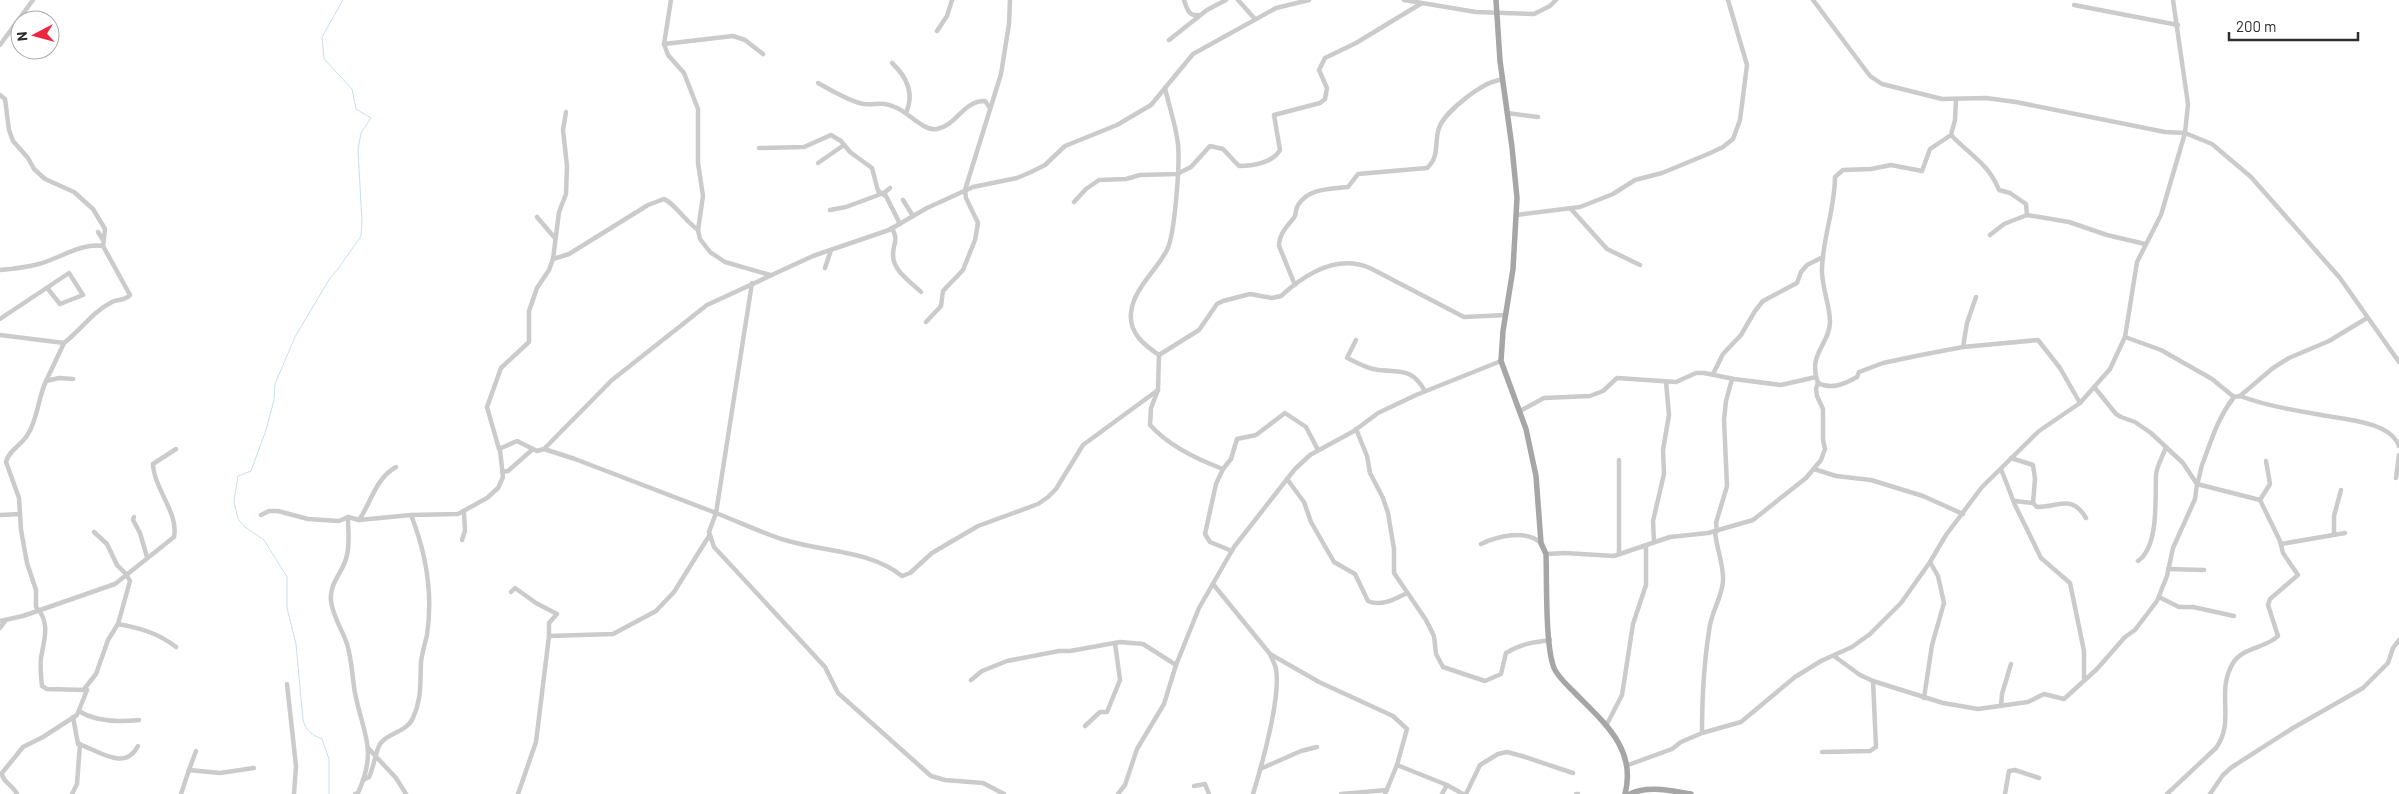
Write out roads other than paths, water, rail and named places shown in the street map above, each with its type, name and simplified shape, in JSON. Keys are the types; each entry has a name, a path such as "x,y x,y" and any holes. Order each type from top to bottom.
{"main road":[{"path":"1496,0 1502,80 1512,147 1516,215 1513,270 1501,361 1526,429 1536,476 1541,543 1546,554 1550,640 1555,670 1620,744 1628,765 1625,794"},
{"path":"1630,794 1640,790 1691,794"}],"street":[{"path":"0,45 33,0"},
{"path":"671,0 664,44 668,55 684,73 698,109 698,163 703,196 698,230 704,244 720,259 743,268 770,275"},
{"path":"937,31 947,16 952,0"},
{"path":"926,322 942,306 943,291 963,270 975,240 978,223 967,201 965,190 1003,66 1009,24 1010,0"},
{"path":"1184,0 1191,15 1201,15"},
{"path":"1168,40 1201,15 1226,0"},
{"path":"1238,0 1255,19"},
{"path":"544,449 623,371 707,305 770,275 892,228 965,190 985,183 1017,178 1045,165 1070,143 1118,125 1151,105 1193,54 1276,8 1309,0"},
{"path":"1404,0 1498,14 1534,14 1550,6 1556,0"},
{"path":"1516,215 1536,214 1563,208 1572,209 1613,194 1635,180 1662,173 1708,154 1723,147 1733,139 1740,120 1748,65 1728,0"},
{"path":"1814,0 1870,76 1882,84 1919,95 1942,99 1986,98 2016,102 2165,132 2185,133 2212,144 2251,177 2340,278 2399,362"},
{"path":"1628,765 1672,749 1681,742 1702,733 1741,722 1795,677 1852,647 1878,627 1901,603 1930,562 1946,535 1982,487 2039,431 2080,403 2095,388 2116,360 2125,337 2137,262 2161,215 2185,133 2188,104 2173,0"},
{"path":"1074,202 1086,189 1099,180 1126,179 1140,175 1177,174 1191,167 1210,146 1223,148 1239,166 1266,162 1274,158 1280,150 1274,115 1320,103 1325,99 1327,88 1319,70 1325,58 1356,43 1422,3"},
{"path":"2074,5 2178,26"},
{"path":"664,44 733,36 745,40 763,54"},
{"path":"892,63 904,77 910,90 910,103 906,113"},
{"path":"1295,285 1279,246 1279,240 1295,218 1296,206 1301,201 1321,189 1348,187 1358,174 1427,168 1432,162 1437,149 1439,126 1445,118 1469,96 1493,82 1502,80"},
{"path":"818,83 860,103 883,102 934,130 944,127 977,101 985,101 990,108"},
{"path":"1159,355 1142,343 1135,334 1131,313 1142,286 1160,262 1170,242 1178,146 1164,88"},
{"path":"0,95 5,99 6,123 14,141 45,179 62,185 90,205 103,225 103,246 130,295 127,298 114,301 90,316 64,343 46,381 35,421 28,436 7,456 8,471 15,482 19,498 22,538 36,590 36,607 42,614 46,628 41,658 42,686 46,689 87,690"},
{"path":"1956,99 1956,120 1952,135 1930,149 1922,171 1891,165 1870,169 1843,170 1835,176 1835,193 1823,257 1822,277 1830,322 1828,334 1818,350 1816,378 1818,383 1825,387 1843,384 1857,377 1860,372 1882,363 1963,347 2038,340 2060,368 2080,403"},
{"path":"261,515 269,511 278,511 325,522 339,522 348,517 360,520 411,515 452,515 464,512 487,498 498,488 502,472 500,450 487,407 501,368 529,342 529,311 537,288 549,270 553,259 555,237 567,182 564,130 566,112"},
{"path":"1508,114 1538,117"},
{"path":"759,148 804,147 830,135 872,168 878,191 894,209 900,224"},
{"path":"1952,135 1993,175 1999,190 2010,193 2026,204 2027,215"},
{"path":"818,163 844,145"},
{"path":"830,210 846,208 882,194 890,188"},
{"path":"553,259 569,254 648,206 664,199 669,201 686,222 698,230"},
{"path":"903,200 913,216"},
{"path":"1572,209 1607,248 1640,265"},
{"path":"1990,235 2004,224 2027,215 2069,222 2107,235 2146,244"},
{"path":"538,217 555,237"},
{"path":"892,228 897,238 893,255 895,266 921,292"},
{"path":"98,232 103,240"},
{"path":"0,270 38,264 78,250 98,245 103,246"},
{"path":"825,268 831,250"},
{"path":"1713,374 1724,354 1741,335 1755,310 1763,301 1797,283 1800,272 1807,265 1823,257"},
{"path":"1159,355 1199,330 1216,304 1250,294 1272,298 1281,296 1326,266 1345,262 1357,262 1464,317 1506,315"},
{"path":"0,319 48,289 69,273 82,295 60,304 48,289"},
{"path":"549,636 612,634 656,611 674,592 709,536 716,513 752,283"},
{"path":"1963,347 1967,323 1976,297"},
{"path":"2240,396 2273,368 2289,358 2329,341 2367,318"},
{"path":"0,335 64,343"},
{"path":"2125,337 2161,350 2212,380 2234,397"},
{"path":"1356,340 1347,358 1371,368 1407,373 1415,376 1425,391"},
{"path":"1159,355 1158,390 1151,408 1150,424 1168,441 1208,464 1223,469"},
{"path":"1118,794 1124,785 1137,749 1164,704 1176,665 1199,608 1232,551 1252,522 1287,479 1304,460 1356,429 1370,418 1425,391 1501,361"},
{"path":"1520,411 1544,398 1590,396 1603,391 1617,378 1666,382 1683,380 1696,373 1781,384 1816,378"},
{"path":"46,381 59,378 73,379"},
{"path":"1702,733 1703,684 1710,627 1722,593 1722,564 1716,523 1727,486 1724,420 1726,401 1732,379"},
{"path":"1654,542 1653,521 1664,474 1663,450 1669,415 1666,382"},
{"path":"1546,554 1565,552 1614,556 1670,537 1716,531 1752,520 1760,515 1814,469 1821,460 1825,449 1823,440 1823,408 1817,396 1816,388 1818,383"},
{"path":"2095,388 2120,417 2142,426 2166,447 2183,463 2197,484 2260,500"},
{"path":"500,450 517,441 533,449 544,449 784,540 838,550 878,561 902,576 910,573 932,553 978,526 1038,504 1048,497 1056,489 1083,445 1158,390"},
{"path":"1834,656 1860,675 1873,681 1924,698 1978,709 2028,702 2044,694 2064,699 2084,678 2097,669 2125,637 2135,630 2159,597 2173,548 2195,499 2197,484 2214,428 2221,414 2234,397 2240,396 2316,414 2347,418 2378,428 2396,439 2399,446"},
{"path":"1232,551 1210,542 1205,534 1216,484 1223,469 1231,459 1237,439 1256,435 1285,413 1306,426 1318,450"},
{"path":"1356,429 1367,456 1370,473 1383,498 1388,513 1394,549 1394,573 1396,580 1407,593 1434,636 1436,654 1443,667 1485,681 1501,674 1506,653 1522,645 1550,640"},
{"path":"2138,561 2145,556 2151,540 2156,508 2156,474 2166,447"},
{"path":"0,628 3,620 99,591 121,580 147,557 174,538 169,509 153,472 153,464 176,448"},
{"path":"502,472 508,471 533,449"},
{"path":"2396,478 2399,454"},
{"path":"2012,458 2032,465 2035,479 2033,503"},
{"path":"1619,460 1619,554"},
{"path":"2260,500 2270,484 2266,461"},
{"path":"360,520 372,499 380,478 396,467"},
{"path":"1814,469 1836,476 1871,480 1923,496 1963,514"},
{"path":"2001,469 2041,558 2070,583 2083,642 2084,678"},
{"path":"1287,479 1304,502 1311,522 1334,562 1355,574 1368,601 1374,604 1382,603 1407,593"},
{"path":"2334,535 2334,516 2341,490"},
{"path":"2167,794 2216,748 2222,739 2227,714 2224,688 2234,662 2250,648 2273,642 2278,636 2268,605 2270,599 2298,575 2286,559 2260,500"},
{"path":"2014,501 2033,503 2042,507 2066,502 2078,508 2086,518"},
{"path":"462,540 465,531 464,512"},
{"path":"0,516 20,514"},
{"path":"362,780 370,777 380,744 386,738 407,726 412,720 422,686 421,662 427,636 430,602 423,549 411,515"},
{"path":"134,517 133,520 140,533 147,557"},
{"path":"348,517 347,556 333,583 331,600 334,615 346,643 352,664 355,693 369,749 376,759 396,778 406,794"},
{"path":"17,794 15,789 2,780 1,774 23,747 43,737 79,711 87,690 85,688 96,674 108,640 118,624 129,588 130,581 126,574 117,565 107,544 94,532"},
{"path":"2281,544 2345,533"},
{"path":"1481,544 1493,538 1517,535 1536,538 1541,543"},
{"path":"709,536 718,552 825,667 838,693 896,743 923,770 931,776 945,780 983,783 1004,794"},
{"path":"1606,726 1622,695 1633,624 1646,585 1646,545"},
{"path":"1924,698 1932,645 1944,603 1938,576 1930,562"},
{"path":"2168,569 2204,570"},
{"path":"1213,584 1270,654 1276,666 1276,686 1270,730 1254,794"},
{"path":"511,592 515,588 536,603 557,614 548,623 549,636 536,742 518,794"},
{"path":"2159,597 2179,607 2193,607 2234,616"},
{"path":"118,624 140,628 164,638 176,648"},
{"path":"2210,794 2223,775 2232,767 2363,688 2388,663 2393,648 2399,640"},
{"path":"971,680 982,671 1007,661 1115,643 1143,644 1176,665"},
{"path":"1085,726 1100,712 1107,712 1118,690 1120,680 1115,643"},
{"path":"1270,654 1319,682 1393,716 1407,729 1397,765 1386,792 1342,794"},
{"path":"2001,706 2002,694 2011,664"},
{"path":"1822,752 1870,751 1876,747 1873,681"},
{"path":"287,684 296,766 294,794"},
{"path":"79,711 87,717 98,719 139,720"},
{"path":"72,717 76,739 80,744 109,758 119,760 135,752 138,746"},
{"path":"72,794 77,784 80,744"},
{"path":"1260,769 1301,751 1317,747"},
{"path":"355,794 358,793 369,749"},
{"path":"181,794 196,751"},
{"path":"1397,765 1447,785 1464,794 1480,765 1498,754 1506,752 1573,773"},
{"path":"189,770 220,773 254,768"},
{"path":"2005,794 2009,771 2023,772 2039,778"},
{"path":"1194,786 1205,784 1209,794"},
{"path":"1442,794 1447,785"}],"waterway":[{"path":"329,794 329,759 322,739 310,732 303,720 296,644 287,608 287,577 264,540 245,527 238,519 234,501 238,476 251,471 266,430 274,400 275,384 295,337 330,278 361,236 358,150 361,133 371,118 356,109 352,89 324,59 322,37 343,0"}]}
